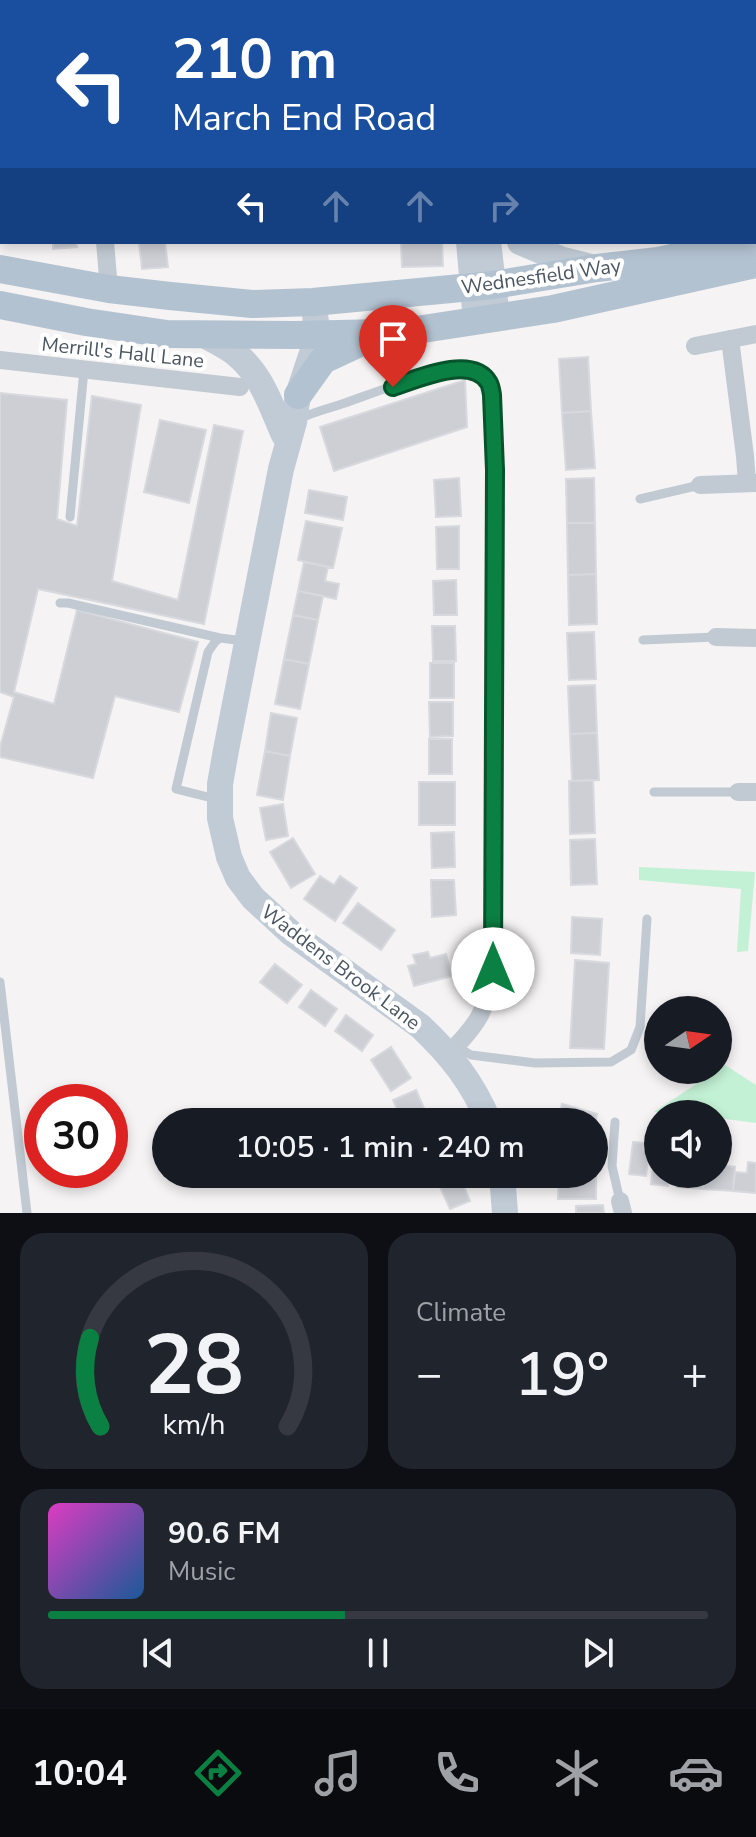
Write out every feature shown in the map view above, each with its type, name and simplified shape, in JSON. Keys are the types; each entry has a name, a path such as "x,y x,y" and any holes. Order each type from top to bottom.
{"main road":[{"path":"470,244 482,286 486,319"},
{"path":"482,286 488,244"},
{"path":"525,244 560,259 597,268"},
{"name":"Wednesfield Way","path":"0,269 109,289 252,304 313,302 482,286 658,261 738,244"},
{"path":"0,305 154,332 383,333 553,309 756,264"},
{"path":"292,417 313,302"},
{"path":"292,417 323,360 383,333"},
{"path":"203,334 233,351 247,364 292,417"},
{"path":"292,417 306,335"},
{"name":"Waddens Brook Lane","path":"292,417 226,750 220,818 229,857 238,878 253,898 291,933 452,1050 483,1108"},
{"path":"503,1188 505,1213"}],"street":[{"path":"105,244 109,289"},
{"path":"695,346 756,334"},
{"path":"700,485 751,483 730,339"},
{"name":"Merrill's Hall Lane","path":"0,360 240,387"},
{"path":"452,1050 473,1027 487,1003 493,969 495,501 487,407"},
{"path":"716,637 756,638"}],"lane":[{"path":"292,417 303,417 421,377 455,369 473,370 490,383 487,407"},
{"path":"70,517 84,370"},
{"path":"640,499 700,485"},
{"path":"60,603 248,642"},
{"path":"643,640 716,637"},
{"path":"220,638 208,652 176,789 220,799"},
{"path":"654,792 747,792"},
{"path":"452,1050 535,1063 611,1062 631,1050 640,1027 647,919"},
{"path":"0,982 27,1213"},
{"path":"615,1122 612,1166 622,1207"}],"green space":[{"path":"639,867 755,872 748,951 737,952 741,889 639,880"},
{"path":"732,1070 756,1085 756,1123 732,1120 732,1100 672,1100 696,1084 732,1084"}],"building":[{"path":"53,244 76,244 77,247 53,249"},
{"path":"139,244 165,244 168,267 142,269"},
{"path":"401,244 442,244 443,266 402,267"},
{"path":"588,357 591,411 562,413 559,359"},
{"path":"465,380 467,427 334,471 320,427"},
{"path":"0,393 67,400 57,519 77,526 92,396 141,405 112,581 178,600 214,425 243,431 204,624 38,589 14,692 54,704 77,610 198,642 179,712 115,696 93,778 0,757 14,697 0,692"},
{"path":"591,411 595,468 566,470 562,413"},
{"path":"160,420 206,430 189,503 144,492"},
{"path":"459,478 461,516 436,517 434,480"},
{"path":"594,478 595,523 567,523 566,479"},
{"path":"309,490 347,497 343,520 305,513"},
{"path":"306,521 342,528 333,568 298,560"},
{"path":"567,523 595,523 596,574 568,575"},
{"path":"459,526 459,569 437,569 436,527"},
{"path":"304,562 328,567 325,581 339,584 336,599 298,591"},
{"path":"596,574 597,624 569,625 568,575"},
{"path":"456,580 457,615 434,615 433,581"},
{"path":"298,591 323,596 318,620 293,615"},
{"path":"293,615 318,620 309,664 284,659"},
{"path":"432,626 455,626 456,661 433,661"},
{"path":"594,632 596,679 569,680 567,633"},
{"path":"284,659 309,664 300,709 275,704"},
{"path":"430,663 454,663 454,698 430,698"},
{"path":"595,685 597,733 570,734 568,686"},
{"path":"429,702 453,702 453,736 430,737"},
{"path":"271,713 297,718 290,756 265,751"},
{"path":"597,733 599,780 572,781 570,734"},
{"path":"429,739 452,739 452,774 429,774"},
{"path":"265,751 290,756 283,800 257,795"},
{"path":"593,780 595,833 570,834 569,781"},
{"path":"419,782 455,782 455,825 419,825"},
{"path":"283,804 288,836 266,840 260,808"},
{"path":"454,832 455,867 432,868 431,833"},
{"path":"293,838 315,874 291,888 270,852"},
{"path":"595,839 597,884 571,885 570,840"},
{"path":"320,876 334,885 340,876 357,888 335,921 304,899"},
{"path":"431,880 454,880 456,915 432,917"},
{"path":"358,903 395,930 381,950 343,923"},
{"path":"572,917 602,919 600,955 571,953"},
{"path":"428,952 430,958 446,954 452,976 414,986 408,966 416,964 413,955"},
{"path":"575,960 609,963 604,1049 570,1048"},
{"path":"275,964 302,985 287,1003 260,982"},
{"path":"311,990 337,1009 325,1026 299,1007"},
{"path":"346,1015 373,1035 362,1051 335,1031"},
{"path":"391,1047 411,1078 391,1091 371,1060"},
{"path":"416,1090 424,1108 397,1108 393,1100"},
{"path":"633,1142 644,1143 644,1176 629,1174"},
{"path":"748,1162 756,1163 756,1193 733,1191 735,1172 747,1173"},
{"path":"732,1167 735,1167 733,1191 703,1189 732,1188"},
{"path":"440,1188 465,1188 470,1201 450,1209"},
{"path":"558,1188 596,1188 596,1199 558,1199"},
{"path":"603,1205 604,1213 576,1213 576,1206"}],"route":[{"path":"393,387 455,369 473,370 490,383 495,470 493,969"}]}
